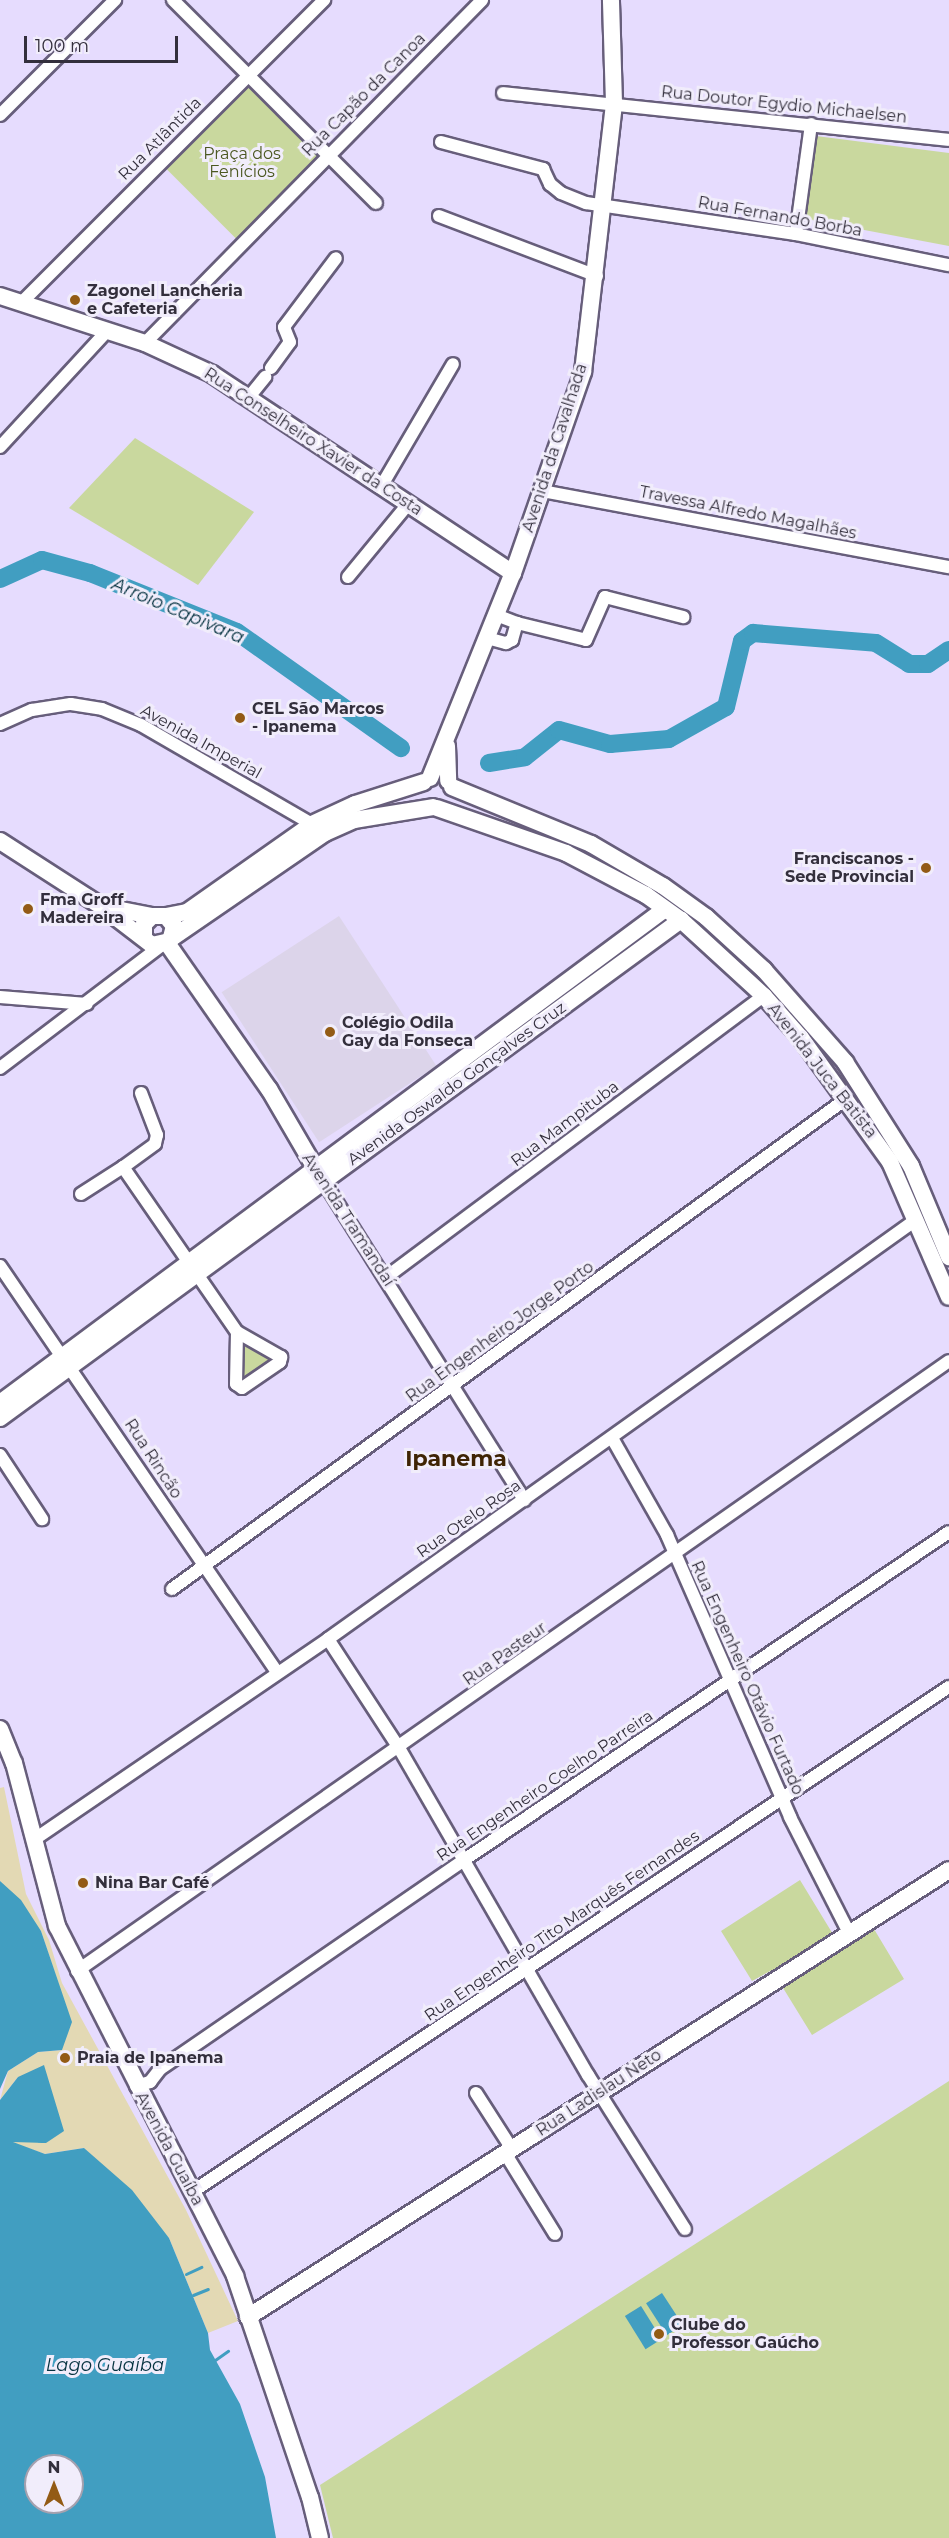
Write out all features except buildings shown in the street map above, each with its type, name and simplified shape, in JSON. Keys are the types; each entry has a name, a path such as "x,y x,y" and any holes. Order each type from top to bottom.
{"street":[{"path":"0,114 116,0"},
{"path":"173,0 376,203"},
{"name":"Rua Atlântida","path":"21,303 324,0"},
{"name":"Rua Capão da Canoa","path":"145,344 328,153 482,0"},
{"name":"Avenida da Cavalhada","path":"427,780 447,740 513,573 583,372 597,276 614,103 611,0"},
{"name":"Rua Doutor Egydio Michaelsen","path":"503,93 949,140"},
{"path":"796,234 811,124"},
{"name":"Rua Fernando Borba","path":"441,142 545,170 550,184 561,193 605,206 796,234 949,265"},
{"path":"438,216 597,276"},
{"path":"249,397 290,342 284,327 336,258"},
{"name":"Rua Conselheiro Xavier da Costa","path":"0,296 145,344 212,374 513,573"},
{"path":"0,447 107,331"},
{"path":"382,485 453,364"},
{"name":"Travessa Alfredo Magalhães","path":"542,491 949,567"},
{"path":"348,577 409,503"},
{"path":"496,615 586,640 605,597 684,617"},
{"path":"487,638 508,642 517,622"},
{"name":"Avenida Imperial","path":"0,724 32,710 71,704 102,709 141,725 312,824"},
{"name":"Avenida da Cavalhada","path":"447,740 450,784"},
{"path":"101,906 159,916 187,912 312,824 355,804 427,780"},
{"path":"427,780 421,794 435,808"},
{"name":"Avenida Juca Batista","path":"427,780 450,784 591,844 663,886 706,917 764,970 851,1071 911,1166 949,1257"},
{"path":"0,1068 167,942 325,833 354,820 435,808 448,803 450,784"},
{"name":"Avenida Juca Batista","path":"435,808 566,853 665,909 681,920 764,996 846,1099 890,1162 917,1219 949,1297"},
{"path":"0,841 101,906 144,937 167,942"},
{"name":"Avenida Oswaldo Gonçalves Cruz","path":"0,1418 68,1361 547,1007 665,909"},
{"path":"159,916 174,926 167,942"},
{"path":"129,971 144,937 144,924 159,916"},
{"name":"Avenida Oswaldo Gonçalves Cruz","path":"547,1007 681,920"},
{"name":"Avenida Tramandaí","path":"167,942 269,1089 320,1176 524,1500"},
{"name":"Rua Mampituba","path":"386,1278 764,996"},
{"path":"0,997 87,1004"},
{"path":"81,1194 155,1144 157,1126 141,1093"},
{"name":"Rua Engenheiro Jorge Porto","path":"172,1589 453,1387 846,1099"},
{"path":"123,1167 237,1332 282,1359 242,1388 236,1384 237,1332"},
{"name":"Rua Otelo Rosa","path":"35,1839 328,1638 917,1219"},
{"name":"Rua Rincão","path":"0,1266 68,1361 204,1568 278,1672"},
{"name":"Avenida Oswaldo Gonçalves Cruz","path":"0,1403 68,1361"},
{"name":"Rua Pasteur","path":"77,1971 399,1748 949,1361"},
{"name":"Rua Engenheiro Otávio Furtado","path":"612,1438 644,1491 675,1554 782,1798 849,1933"},
{"path":"0,1455 42,1519"},
{"name":"Rua Engenheiro Coelho Parreira","path":"140,2083 150,2082 160,2069 949,1532"},
{"path":"328,1638 399,1748 598,2093 685,2229"},
{"name":"Rua Engenheiro Tito Marquês Fernandes","path":"192,2192 949,1687"},
{"name":"Avenida Guaíba","path":"0,1729 14,1764 57,1926 77,1971 140,2083 235,2276 310,2497 320,2538"},
{"name":"Rua Ladislau Neto","path":"248,2317 949,1870"},
{"path":"476,2093 555,2234"}],"shaded area":[{"name":"Colégio Odila Gay da Fonseca","path":"339,916 436,1066 319,1142 222,992"}],"green space":[{"name":"Praça dos Fenícios","path":"249,79 323,153 237,240 163,165"},
{"path":"816,136 949,153 949,246 806,219"},
{"path":"135,438 254,512 198,585 69,508"},
{"path":"242,1341 274,1359 242,1381"},
{"path":"800,1880 842,1949 874,1929 904,1979 812,2035 772,1970 752,1981 721,1931"},
{"path":"949,2081 949,2538 333,2538 320,2485"}],"sand":[{"name":"Praia de Ipanema","path":"4,1787 26,1894 49,1940 62,1983 186,2210 238,2321 208,2333 169,2238 84,2148 45,2154 10,2142 18,2077 0,2100 8,2071 38,2052 62,2050 59,1985 41,1931 0,1881 0,1788"}],"water":[{"path":"0,1881 21,1900 41,1931 72,2022 62,2050 38,2052 8,2071 0,2089"},
{"name":"Lago Guaíba","path":"44,2065 64,2131 46,2143 13,2142 45,2154 84,2148 132,2190 169,2238 208,2333 210,2350 240,2404 265,2477 276,2538 0,2538 0,2100 18,2077"},
{"path":"662,2293 683,2325 667,2335 646,2303"},
{"path":"641,2306 662,2339 646,2349 625,2316"}],"waterway":[{"name":"Arroio Capivara","path":"0,579 42,560 90,573 237,632 401,748"},
{"name":"Arroio Capivara","path":"489,763 525,757 559,730 610,744 669,739 726,707 742,641 753,633 876,643 909,664 928,664 949,650"},
{"path":"186,2274 201,2267"},
{"path":"193,2295 208,2289"},
{"path":"215,2360 228,2351"}],"place":[{"name":"Zagonel Lancheria e Cafeteria","path":"75,300"},
{"name":"CEL São Marcos - Ipanema","path":"240,718"},
{"name":"Franciscanos - Sede Provincial","path":"926,868"},
{"name":"Fma Groff Madereira","path":"28,909"},
{"name":"Colégio Odila Gay da Fonseca","path":"330,1032"},
{"name":"Nina Bar Café","path":"83,1883"},
{"name":"Praia de Ipanema","path":"65,2058"},
{"name":"Clube do Professor Gaúcho","path":"659,2334"}],"district":[{"name":"Ipanema","path":"456,1459"}]}
